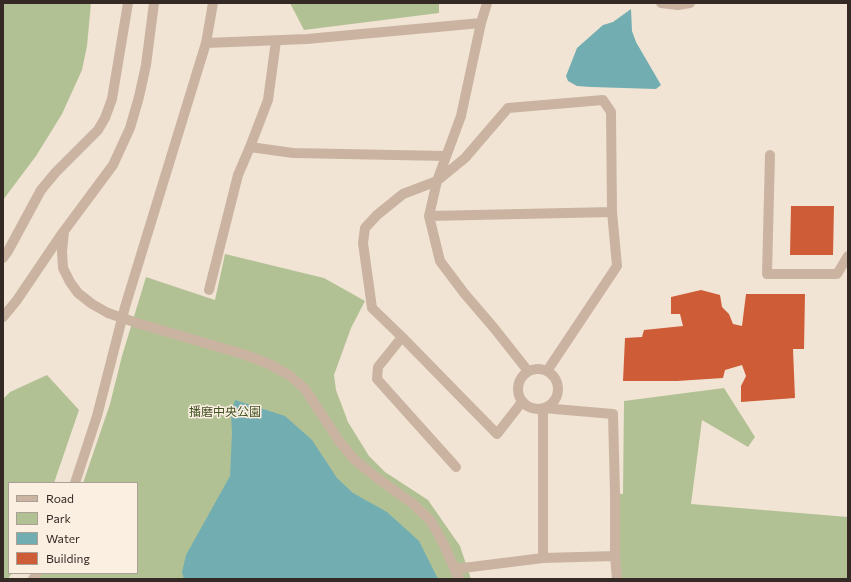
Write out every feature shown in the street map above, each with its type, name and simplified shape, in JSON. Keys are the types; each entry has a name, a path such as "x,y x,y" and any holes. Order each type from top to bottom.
{"street":[{"path":"3,258 41,190 56,172 98,130 105,118 112,99 128,3"},
{"path":"3,317 17,300 64,231 113,165 130,128 139,97 146,65 154,3"},
{"path":"75,482 97,416 125,307 206,43 213,3"},
{"path":"486,3 461,116 437,181 429,216 440,261 464,293 528,371"},
{"path":"661,3 678,5 690,3"},
{"path":"206,43 276,41 481,23"},
{"path":"209,290 238,174 268,100 276,41"},
{"path":"522,402 497,434 372,308 363,243 365,228 377,215 403,194 437,181 465,158 508,108 603,100 611,112 612,212 617,266 547,371"},
{"path":"250,147 293,153 446,156"},
{"path":"770,155 767,274 837,274 848,256"},
{"path":"429,216 612,212"},
{"path":"64,231 62,252 63,268 70,282 78,293 92,304 108,313 140,324 246,355 269,364 289,375 305,389 339,441 356,460 377,478 412,503 431,521 444,545 459,579"},
{"path":"402,337 378,367 377,378 456,467"},
{"path":"543,408 550,404 555,398 558,390 557,382 553,376 547,371 538,368 528,371 521,377 518,385 518,394 522,402 532,408 613,414 616,579"},
{"path":"543,408 543,558"},
{"path":"455,569 543,558 615,556"}],"green space":[{"path":"3,3 91,3 87,46 82,70 62,114 36,156 3,200"},
{"path":"290,3 439,3 439,13 304,30"},
{"name":"播磨中央公園","path":"225,254 324,278 365,301 351,328 334,375 336,390 348,422 369,456 385,472 428,500 460,546 471,579 39,579 42,574 138,574 138,482 83,482 110,404 122,356 146,277 215,300"},
{"path":"47,375 79,410 54,482 8,482 8,574 11,574 8,579 3,579 3,399 10,392"},
{"path":"724,388 755,437 748,447 702,420 691,504 848,517 848,579 617,579 615,493 623,494 624,401"}],"water":[{"path":"631,9 632,31 636,42 661,85 656,89 591,87 577,86 568,81 566,76 577,48 603,25 613,22"},
{"path":"235,400 285,416 312,440 337,478 353,493 387,512 419,541 438,579 184,579 182,572 186,555 230,476 232,433 231,414"}],"building":[{"path":"791,206 834,206 833,255 790,255"},
{"path":"701,290 720,295 722,307 729,314 733,324 742,326 746,294 805,294 804,349 793,349 795,398 741,402 741,386 746,376 742,365 725,370 723,378 677,381 623,381 625,338 642,337 644,330 683,326 680,314 671,314 671,297"}]}
